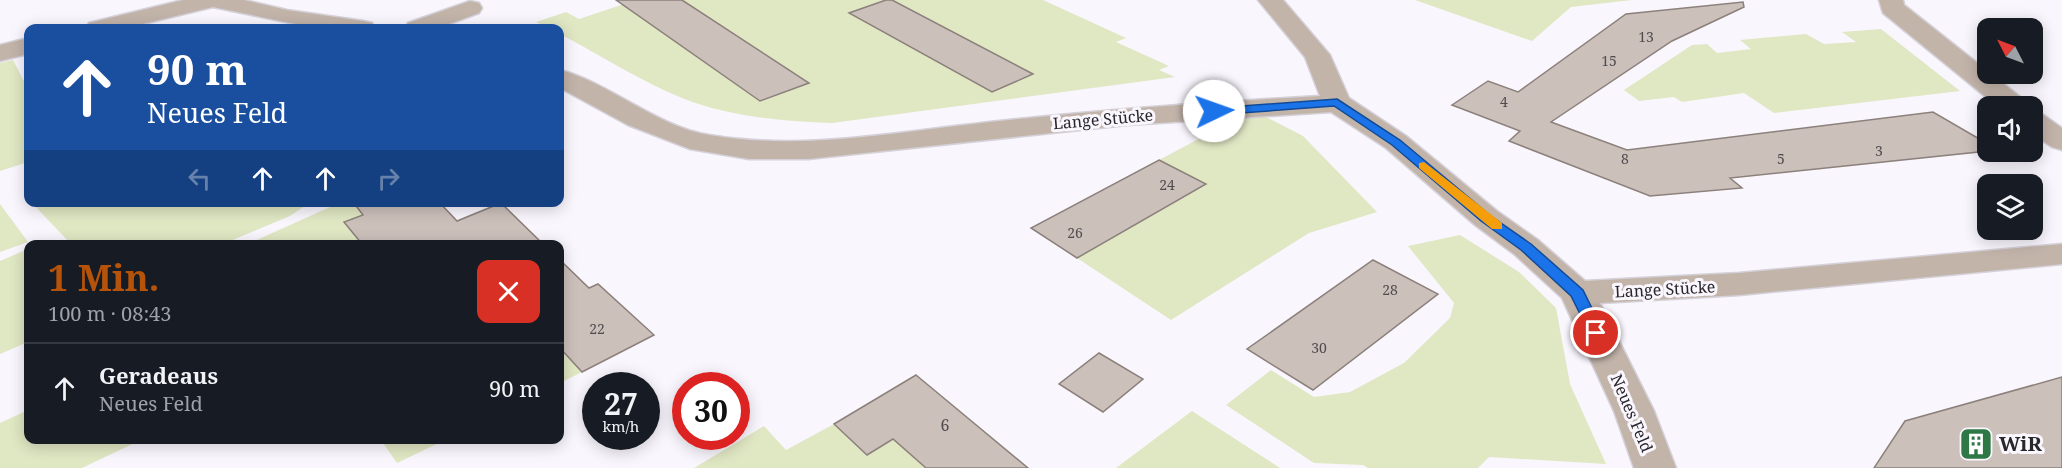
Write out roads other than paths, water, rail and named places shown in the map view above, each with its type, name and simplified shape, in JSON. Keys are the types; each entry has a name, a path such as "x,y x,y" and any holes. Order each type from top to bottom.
{"street":[{"path":"114,24 212,0 287,18 333,24"},
{"path":"1270,0 1317,55 1337,103 1396,142 1486,218 1526,247 1577,293"},
{"path":"1891,0 1892,8 2002,96"},
{"path":"428,24 470,8"},
{"path":"0,53 24,47"},
{"name":"Lange Stücke","path":"564,80 638,119 700,143 749,150 808,150 1128,116 1337,103"},
{"path":"2043,128 2062,141"},
{"name":"Lange Stücke","path":"1577,293 1739,284 2062,254"},
{"name":"Neues Feld","path":"1577,293 1634,411 1655,468"}],"place":[{"name":"WiR","path":"1976,444"}]}
